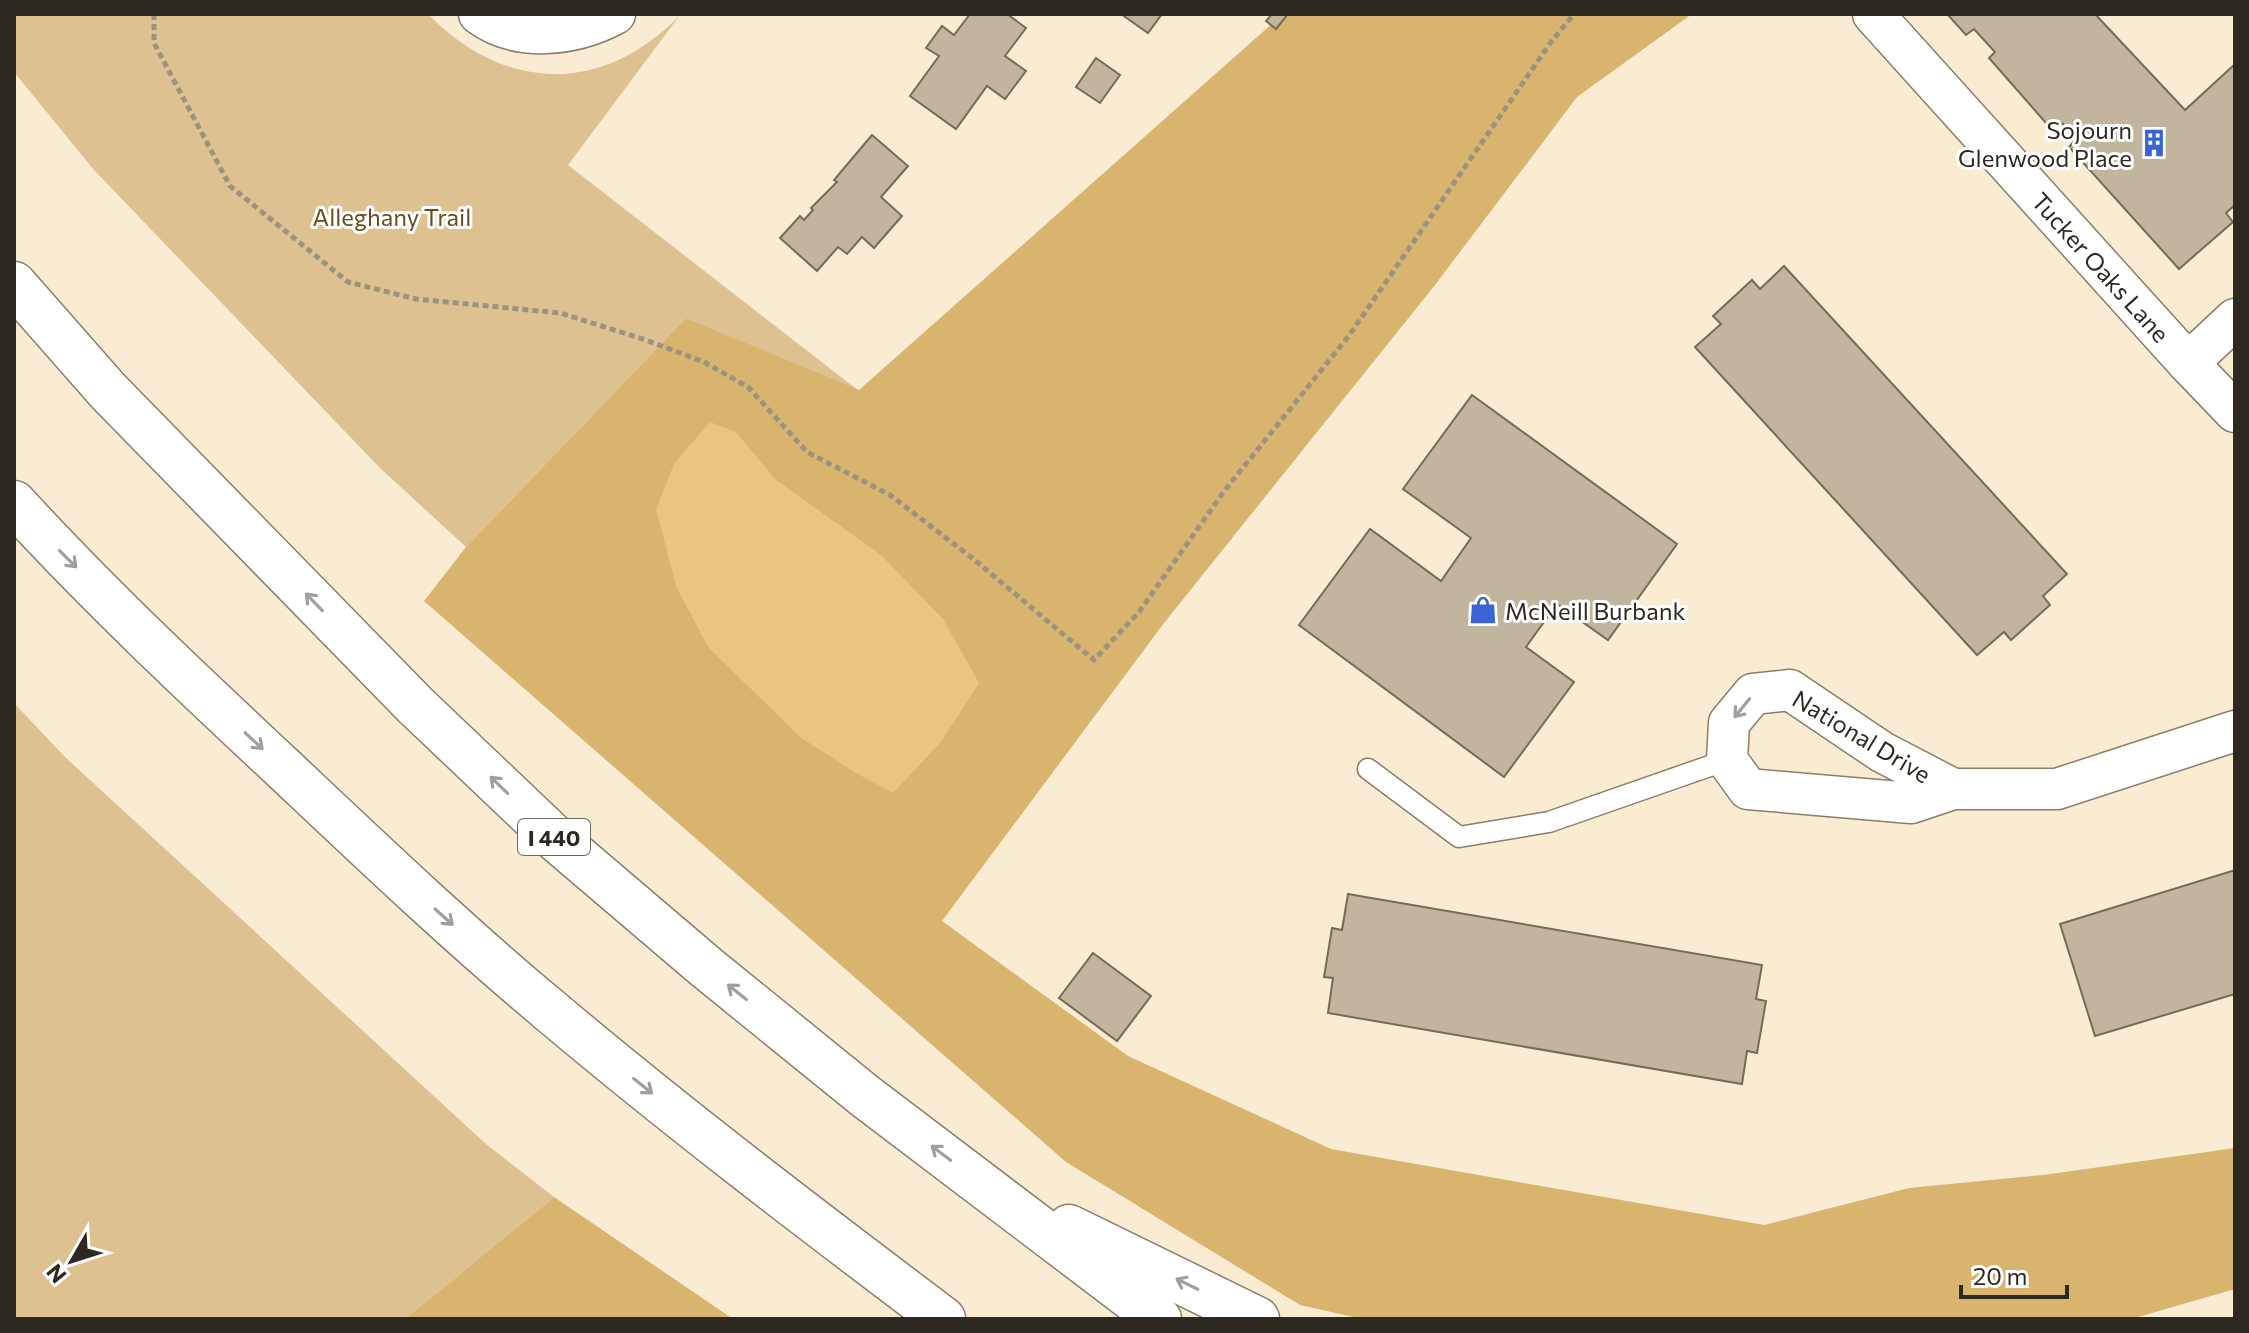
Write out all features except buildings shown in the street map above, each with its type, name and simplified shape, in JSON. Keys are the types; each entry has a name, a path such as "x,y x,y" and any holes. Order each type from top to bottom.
{"highway":[{"name":"I 440","path":"14,284 108,391 415,705 557,840 718,977 865,1096 1159,1319"},
{"path":"14,503 225,714 401,879 545,1007 786,1200 943,1319"},
{"path":"981,1184 1257,1319"}],"street":[{"path":"479,14 522,33 574,31 600,21"},
{"name":"Tucker Oaks Lane","path":"1873,14 2235,412"},
{"path":"2188,363 2235,319"},
{"name":"National Drive","path":"1953,789 1882,752 1790,690 1753,694 1729,723 1727,760 1748,789 1911,803 1953,789 2057,789 2235,731"}],"lane":[{"path":"1368,769 1459,837 1549,822 1727,760"}],"path":[{"path":"154,14 154,43 230,186 348,282 416,299 560,313 704,362 748,387 807,452 890,495 971,557 1094,660 1139,612 1225,490 1348,337 1551,42 1574,14"}],"green space":[{"name":"Alleghany Trail","path":"14,14 428,14 458,40 489,59 521,70 554,74 587,71 619,60 650,41 680,15 568,165 859,391 686,318 466,547 380,468 94,170 14,72"},
{"path":"14,703 65,757 486,1144 554,1197 405,1319 14,1319"}],"shaded area":[{"path":"1283,14 1692,14 1577,97 1435,285 1164,623 942,921 1128,1056 1331,1149 1524,1183 1764,1225 1909,1188 2043,1175 2235,1148 2235,1289 2131,1319 1362,1319 1300,1305 1066,1162 424,601 466,547 686,318 859,390"},
{"path":"710,422 736,432 775,479 881,555 943,619 979,683 941,742 893,793 800,737 708,647 676,586 656,509 674,464"},
{"path":"554,1197 733,1319 405,1319"}],"place":[{"name":"Sojourn Glenwood Place","path":"2154,143"},
{"name":"McNeill Burbank","path":"1483,610"}]}
